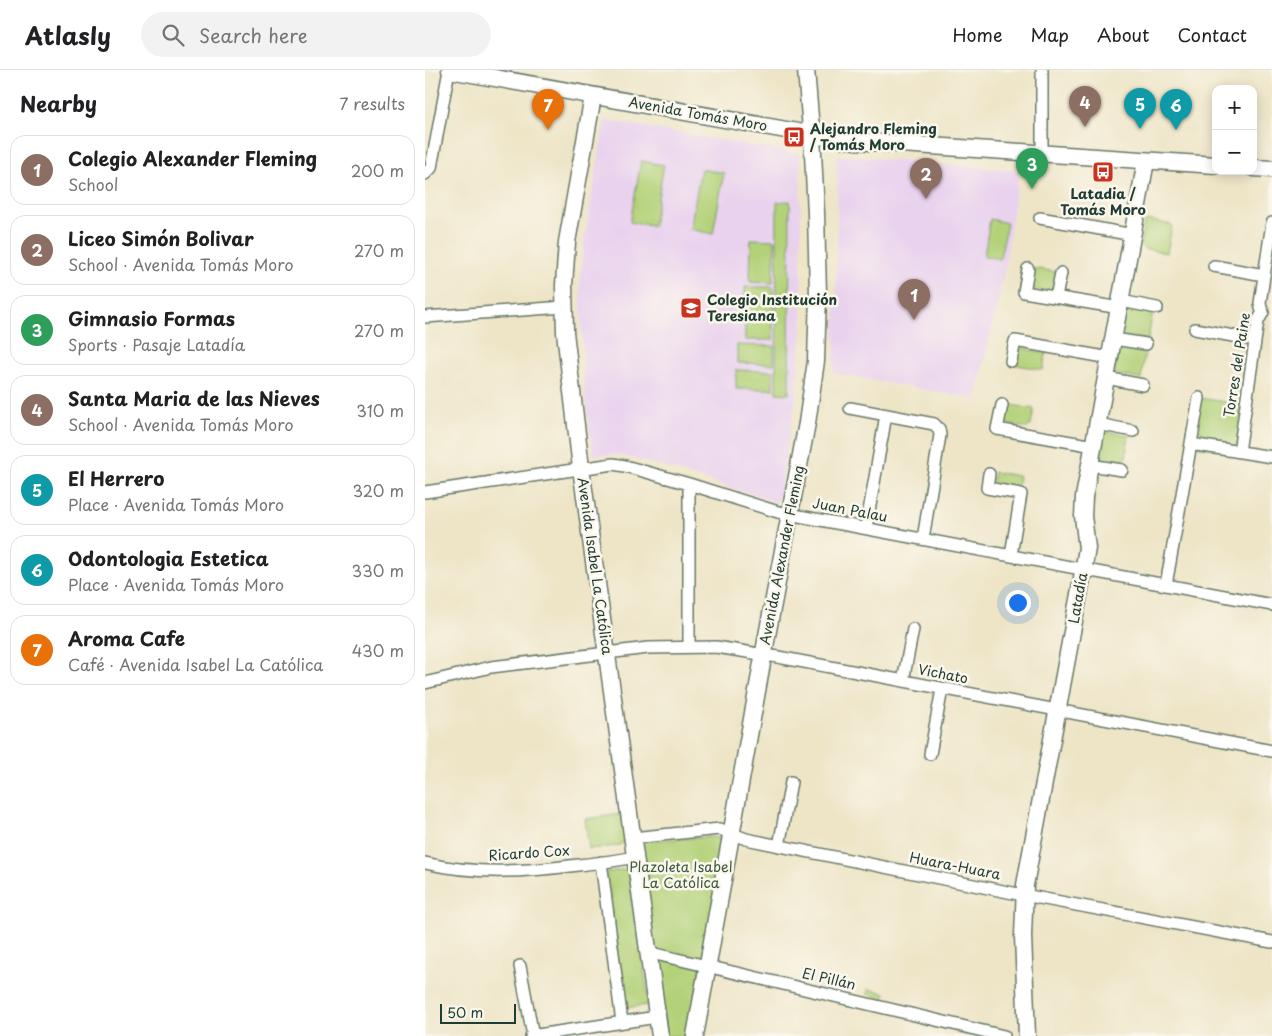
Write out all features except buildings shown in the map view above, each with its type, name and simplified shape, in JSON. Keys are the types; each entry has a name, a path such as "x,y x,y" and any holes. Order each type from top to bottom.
{"street":[{"name":"Avenida Tomás Moro","path":"450,70 811,135 856,141 1212,165"},
{"path":"425,174 431,168 450,70"},
{"name":"Avenida Alexander Fleming","path":"695,1036 763,655 807,423 816,361 818,274 806,70"},
{"path":"1042,70 1042,154"},
{"name":"Avenida Isabel La Católica","path":"593,96 567,242 564,307 565,332 581,468 659,1036"},
{"name":"Latadía","path":"1027,1036 1023,936 1024,895 1084,569 1087,548 1083,508 1146,161"},
{"path":"1257,168 1272,169"},
{"path":"1040,218 1133,235"},
{"name":"Torres del Paine","path":"1239,452 1258,320 1267,313 1261,308 1260,303 1272,222"},
{"path":"1213,266 1264,275"},
{"path":"1028,269 1024,292 1157,308"},
{"path":"1056,297 1061,274"},
{"path":"425,316 564,307"},
{"path":"1195,329 1255,340"},
{"path":"1114,339 1146,344"},
{"path":"1011,361 1015,341 1110,358"},
{"path":"1107,378 1143,385"},
{"path":"1166,585 1199,398"},
{"path":"1002,406 997,429 1093,446"},
{"path":"850,408 934,424 939,429 940,435 923,539"},
{"path":"866,528 886,415"},
{"path":"1098,424 1133,432"},
{"path":"1192,446 1197,445 1272,457"},
{"name":"Juan Palau","path":"425,492 613,464 790,514 1272,605"},
{"path":"1090,465 1122,470"},
{"path":"989,474 987,488 1022,489 1011,555"},
{"path":"689,484 689,647"},
{"path":"903,681 913,629"},
{"name":"Vichato","path":"425,683 491,667 607,652 648,648 716,648 763,655 1272,751"},
{"path":"930,754 942,689"},
{"path":"779,846 791,782"},
{"name":"Huara-Huara","path":"632,838 720,829 739,837 779,846 1272,942"},
{"name":"Ricardo Cox","path":"425,863 471,870 507,872 540,870 635,857"},
{"path":"601,862 622,1022"},
{"name":"El Pillán","path":"647,952 1004,1036"},
{"path":"521,966 532,1036 657,1017"}],"shaded area":[{"name":"Colegio Institución Teresiana","path":"605,120 800,154 802,328 795,403 776,502 655,464 619,455 593,455 585,397 580,287 584,242"},
{"path":"837,155 1019,171 1005,268 976,399 834,373"}],"green space":[{"path":"641,161 664,165 653,226 630,222"},
{"path":"701,169 724,173 713,234 690,229"},
{"path":"790,201 789,394 776,393 777,202"},
{"path":"990,219 1007,223 1000,259 984,256"},
{"path":"1148,220 1172,225 1167,253 1144,249 1140,245 1144,223"},
{"path":"751,239 775,240 773,283 750,282"},
{"path":"1031,268 1058,272 1055,289 1051,293 1030,288"},
{"path":"745,287 773,287 773,340 745,340"},
{"path":"1128,307 1153,311 1148,340 1125,336 1121,332 1125,310"},
{"path":"737,345 774,346 774,364 737,363"},
{"path":"1121,347 1145,351 1141,379 1118,375 1114,371 1117,349"},
{"path":"1020,349 1046,353 1043,370 1017,365"},
{"path":"736,370 773,371 773,389 736,389"},
{"path":"1199,398 1246,405 1239,452 1192,446"},
{"path":"1007,404 1034,409 1031,425 1027,428 1007,424 1004,421"},
{"path":"1107,432 1129,435 1125,464 1099,459 1103,434"},
{"path":"994,472 1019,476 1017,488 995,485 992,481"},
{"path":"622,814 625,842 617,846 589,849 585,819"},
{"name":"Plazoleta Isabel La Católica","path":"710,837 725,839 688,1036 666,1036 639,841"},
{"path":"630,869 649,1005 623,1008 606,872"},
{"path":"868,989 885,993 884,999 867,994"}],"place":[{"name":"Santa Maria de las Nieves","path":"1085,127"},
{"name":"El Herrero","path":"1140,129"},
{"name":"Aroma Cafe","path":"548,130"},
{"name":"Odontologia Estetica","path":"1176,130"},
{"name":"Alejandro Fleming / Tomás Moro","path":"794,137"},
{"name":"Latadia / Tomás Moro","path":"1103,172"},
{"name":"Gimnasio Formas","path":"1032,189"},
{"name":"Liceo Simón Bolivar","path":"926,199"},
{"name":"Colegio Institución Teresiana","path":"691,308"},
{"name":"Colegio Alexander Fleming","path":"914,320"}]}
